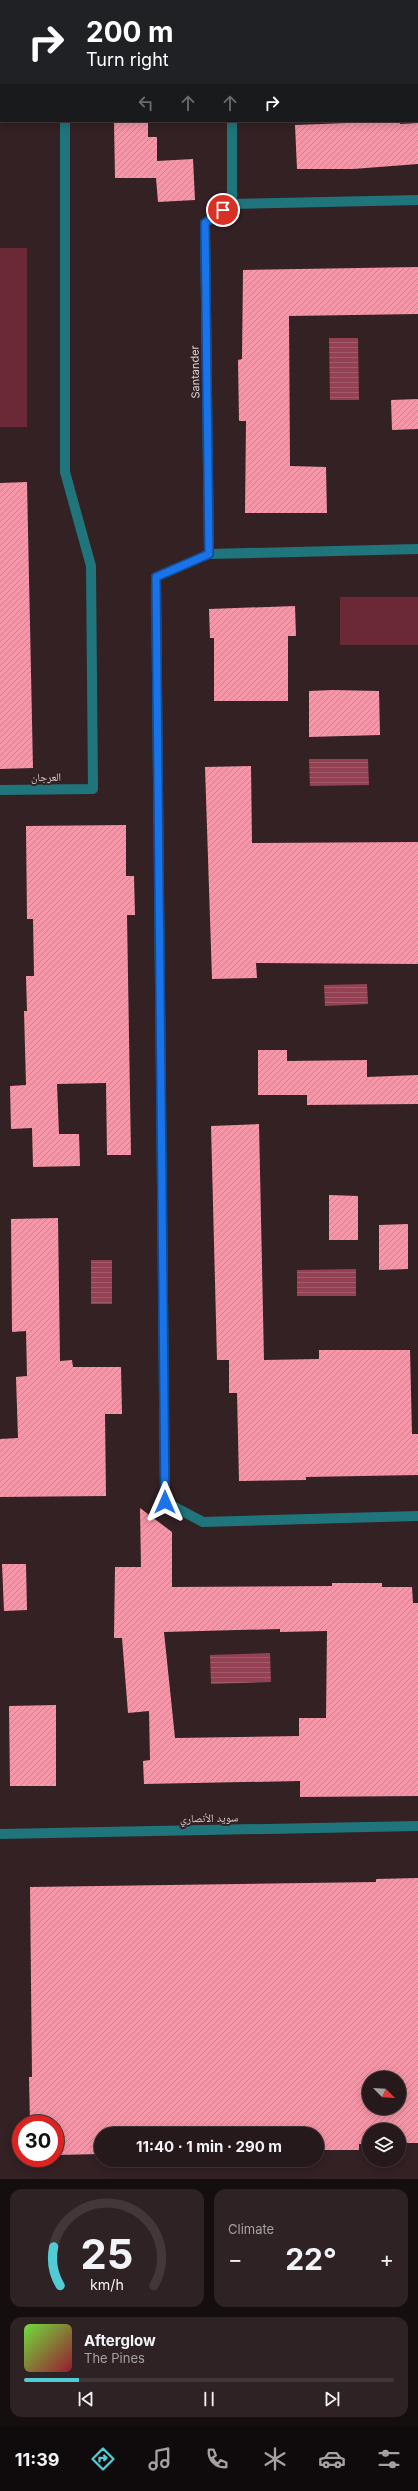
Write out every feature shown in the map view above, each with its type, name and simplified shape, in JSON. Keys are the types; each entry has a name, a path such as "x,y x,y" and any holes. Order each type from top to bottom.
{"street":[{"name":"العرجان","path":"0,790 93,789 91,566 65,472 65,122"},
{"path":"232,122 232,204 418,200"},
{"name":"Santander","path":"209,554 205,223 232,204"},
{"path":"418,549 209,554 156,577 165,1502 203,1522 418,1516"},
{"name":"سويد الأنصاري","path":"0,1834 418,1826"}],"shaded area":[{"path":"0,248 27,248 27,427 0,427"},
{"path":"329,338 358,338 359,400 330,400"},
{"path":"340,597 418,597 418,645 340,645"},
{"path":"309,759 368,759 369,785 310,786"},
{"path":"367,984 368,1004 325,1006 324,985"},
{"path":"91,1260 112,1260 112,1304 91,1304"},
{"path":"356,1269 356,1296 297,1296 297,1270"},
{"path":"270,1653 271,1682 211,1684 210,1655"}],"building":[{"path":"114,122 148,122 148,137 157,137 157,161 193,159 195,200 158,202 156,178 115,178"},
{"path":"374,122 400,122 400,124 418,123 418,164 353,169 297,169 295,125"},
{"path":"418,267 418,314 289,316 290,466 326,467 327,513 245,513 246,421 239,421 238,360 242,359 243,270"},
{"path":"418,399 418,429 392,430 391,400"},
{"path":"27,482 33,768 0,769 0,483"},
{"path":"295,606 296,636 288,636 288,701 214,701 214,638 210,638 209,609"},
{"path":"309,691 379,691 380,735 309,737"},
{"path":"251,766 252,843 418,842 418,964 256,963 257,978 212,979 205,767"},
{"path":"126,825 126,876 134,876 135,915 127,915 131,1155 107,1155 106,1083 57,1084 59,1134 79,1134 80,1166 33,1167 32,1128 11,1129 10,1086 26,1085 24,1011 27,1011 26,976 34,976 33,919 27,919 26,826"},
{"path":"258,1050 287,1050 287,1061 367,1060 367,1077 418,1075 418,1104 307,1105 307,1095 258,1095"},
{"path":"259,1124 264,1360 319,1359 319,1350 410,1350 412,1434 418,1434 418,1475 306,1477 306,1480 239,1481 237,1393 229,1393 229,1360 217,1360 211,1126"},
{"path":"329,1195 358,1196 358,1240 329,1240"},
{"path":"58,1218 60,1361 72,1360 73,1367 121,1367 122,1414 105,1414 106,1496 0,1497 0,1439 18,1438 16,1377 27,1376 26,1331 12,1332 11,1219"},
{"path":"408,1224 408,1269 379,1270 379,1225"},
{"path":"140,1508 172,1532 172,1587 332,1586 332,1583 382,1583 382,1587 412,1587 413,1603 418,1603 418,1796 300,1797 300,1781 144,1784 143,1761 150,1760 149,1711 128,1713 122,1638 114,1638 115,1567 141,1567","holes":["280,1629 280,1632 327,1631 326,1718 299,1718 299,1736 175,1738 164,1632"]},
{"path":"2,1564 26,1564 27,1610 4,1611"},
{"path":"56,1705 56,1786 10,1786 9,1706"},
{"path":"418,1878 418,2143 406,2143 406,2123 362,2123 362,2144 359,2144 359,2150 324,2150 324,2127 94,2127 94,2154 64,2155 64,2115 30,2115 29,2077 32,2077 30,1887 376,1882 376,1879"}],"route":[{"path":"165,1502 156,577 209,554 205,223 223,210"}]}
